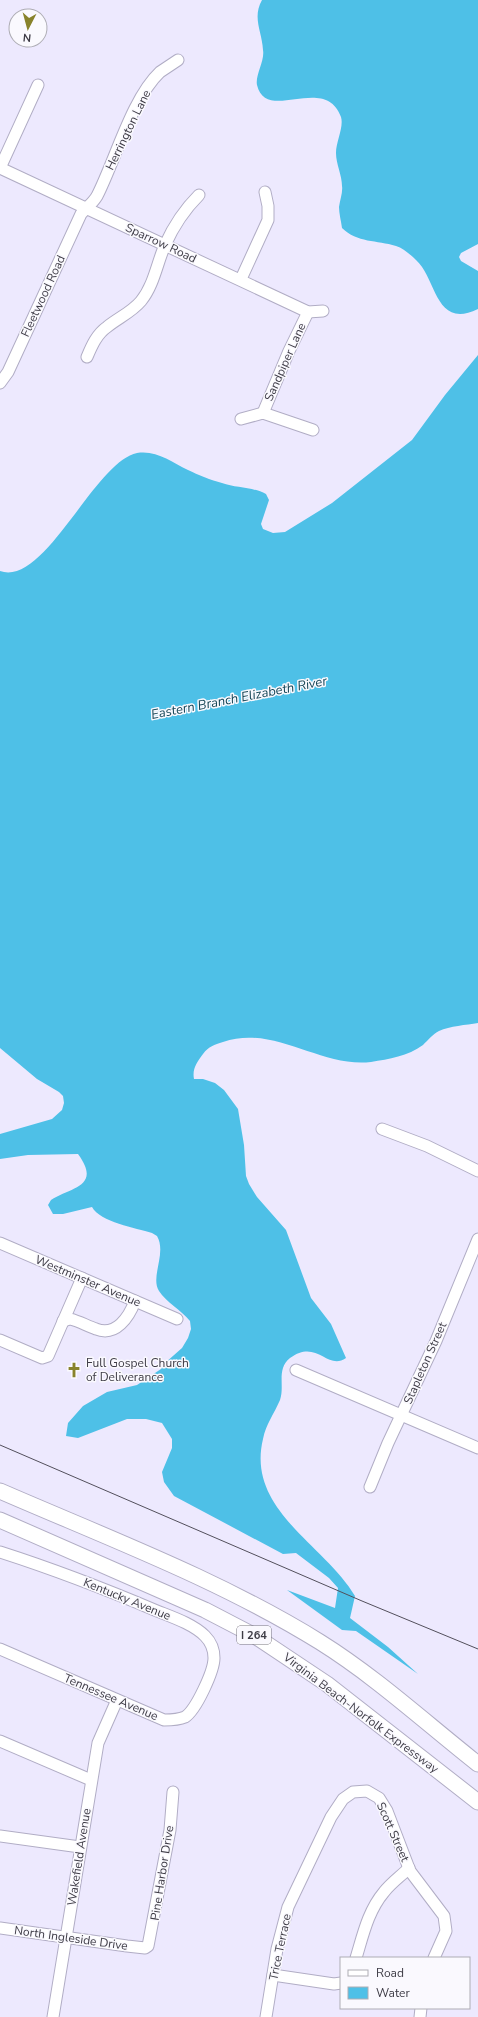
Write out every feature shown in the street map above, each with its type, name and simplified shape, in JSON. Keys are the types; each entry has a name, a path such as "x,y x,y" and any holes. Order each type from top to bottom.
{"highway":[{"name":"I 264","path":"0,1491 202,1579 288,1623 353,1665 478,1764"},
{"name":"Virginia Beach-Norfolk Expressway","path":"0,1520 198,1607 255,1636 327,1684 478,1802"}],"street":[{"name":"Herrington Lane","path":"86,208 91,205 96,196 130,120 152,82 160,72 178,60"},
{"path":"0,168 38,85"},
{"name":"Sparrow Road","path":"0,168 241,279 308,312"},
{"path":"241,279 268,220 268,206 265,192"},
{"path":"87,356 92,344 106,328 131,310 141,300 150,285 165,245 183,211 199,195"},
{"name":"Fleetwood Road","path":"0,383 8,372 50,280 86,208"},
{"path":"308,312 323,311"},
{"name":"Sandpiper Lane","path":"263,413 289,351 308,312"},
{"name":"Sandpiper Lane","path":"241,419 263,413 313,430"},
{"path":"382,1129 427,1146 478,1171"},
{"name":"Stapleton Street","path":"370,1487 388,1443 436,1341 478,1239"},
{"name":"Westminster Avenue","path":"0,1243 177,1320"},
{"path":"0,1340 42,1358 48,1356 82,1278"},
{"path":"62,1321 70,1319 98,1330 110,1330 123,1322 135,1301"},
{"path":"296,1370 478,1448"},
{"name":"Kentucky Avenue","path":"0,1552 114,1592 176,1619 200,1632 209,1642 214,1654 213,1667 206,1682"},
{"name":"Tennessee Avenue","path":"0,1649 164,1720 179,1719 186,1716 195,1706 206,1682"},
{"name":"Wakefield Avenue","path":"53,2017 91,1780 102,1734 117,1700"},
{"path":"0,1741 91,1780"},
{"name":"Scott Street","path":"302,1879 335,1810 348,1794 357,1790 367,1791 379,1798 387,1811 409,1868 425,1893 441,1911 446,1923 445,1935 434,1957"},
{"name":"Pine Harbor Drive","path":"141,1948 145,1948 150,1943 170,1830 173,1792"},
{"path":"0,1836 80,1847"},
{"path":"356,1957 367,1922 376,1905 384,1892 409,1868"},
{"name":"Trice Terrace","path":"266,2017 282,1928 288,1907 302,1879"},
{"name":"North Ingleside Drive","path":"0,1928 141,1948"},
{"path":"273,1975 334,1984 340,1983"}],"water":[{"path":"262,0 478,0 478,244 461,253 459,257 461,261 478,271 478,309 464,314 453,313 445,308 439,300 423,268 407,252 401,248 389,244 361,239 348,233 342,228 339,207 342,182 336,153 342,121 341,117 333,105 322,99 310,98 283,101 272,100 263,96 257,85 257,77 263,59 262,43 258,25 258,13"},
{"name":"Eastern Branch Elizabeth River","path":"478,355 478,1023 443,1029 437,1032 423,1045 411,1052 371,1062 352,1062 334,1059 279,1042 260,1038 242,1038 223,1042 210,1047 205,1051 199,1060 194,1072 194,1079 203,1079 215,1083 224,1090 238,1109 244,1145 246,1176 249,1184 257,1197 286,1230 311,1298 331,1324 346,1358 339,1361 333,1361 307,1351 299,1353 286,1362 282,1372 282,1389 280,1400 268,1424 263,1439 261,1464 266,1486 276,1506 291,1525 341,1577 355,1596 350,1618 388,1647 418,1674 356,1631 342,1630 287,1590 335,1608 338,1588 329,1578 296,1553 283,1554 174,1496 164,1482 162,1472 172,1448 172,1439 162,1423 146,1419 127,1419 78,1438 66,1436 68,1423 83,1406 107,1392 137,1385 161,1369 165,1363 182,1348 191,1329 190,1321 159,1291 156,1279 160,1257 160,1243 157,1236 152,1233 128,1227 102,1217 92,1207 63,1214 53,1214 48,1205 51,1200 75,1188 85,1180 87,1173 85,1165 78,1154 28,1155 0,1159 0,1134 52,1119 62,1110 64,1103 63,1096 59,1092 37,1079 0,1048 0,571 17,571 34,561 52,543 104,477 121,461 137,453 151,453 170,460 209,479 227,485 256,490 266,494 269,500 261,524 263,529 273,533 285,532 332,503 412,440 445,395"}],"tram line":[{"path":"0,1445 362,1601 478,1649"}],"place":[{"name":"Full Gospel Church of Deliverance","path":"74,1370"}]}
